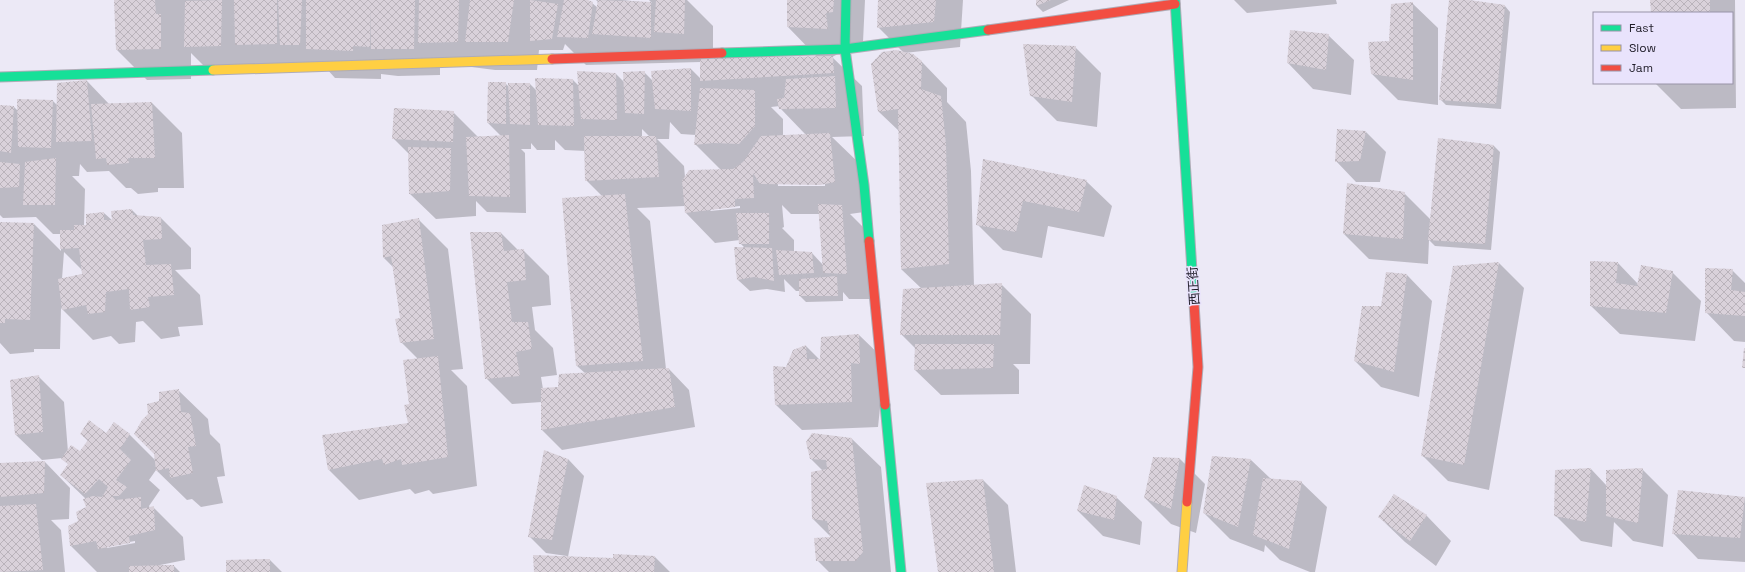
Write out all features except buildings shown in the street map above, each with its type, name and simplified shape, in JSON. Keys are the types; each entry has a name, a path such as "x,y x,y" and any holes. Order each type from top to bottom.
{"street":[{"path":"846,0 845,49 864,185 901,572"},
{"path":"0,77 845,49 1175,2"},
{"name":"西正街","path":"1175,2 1198,367 1182,572"}],"traffic: fast":[{"path":"846,0 845,49 864,185 869,241"},
{"path":"1175,0 1194,303"},
{"path":"722,53 845,49 988,30"},
{"path":"0,77 213,70"},
{"path":"885,405 901,572"}],"traffic: slow":[{"path":"213,70 552,59"},
{"path":"1182,572 1187,502"}],"traffic: jam":[{"path":"988,30 1175,4"},
{"path":"552,59 722,53"},
{"path":"869,241 885,405"},
{"path":"1187,502 1198,367 1194,303"}]}
